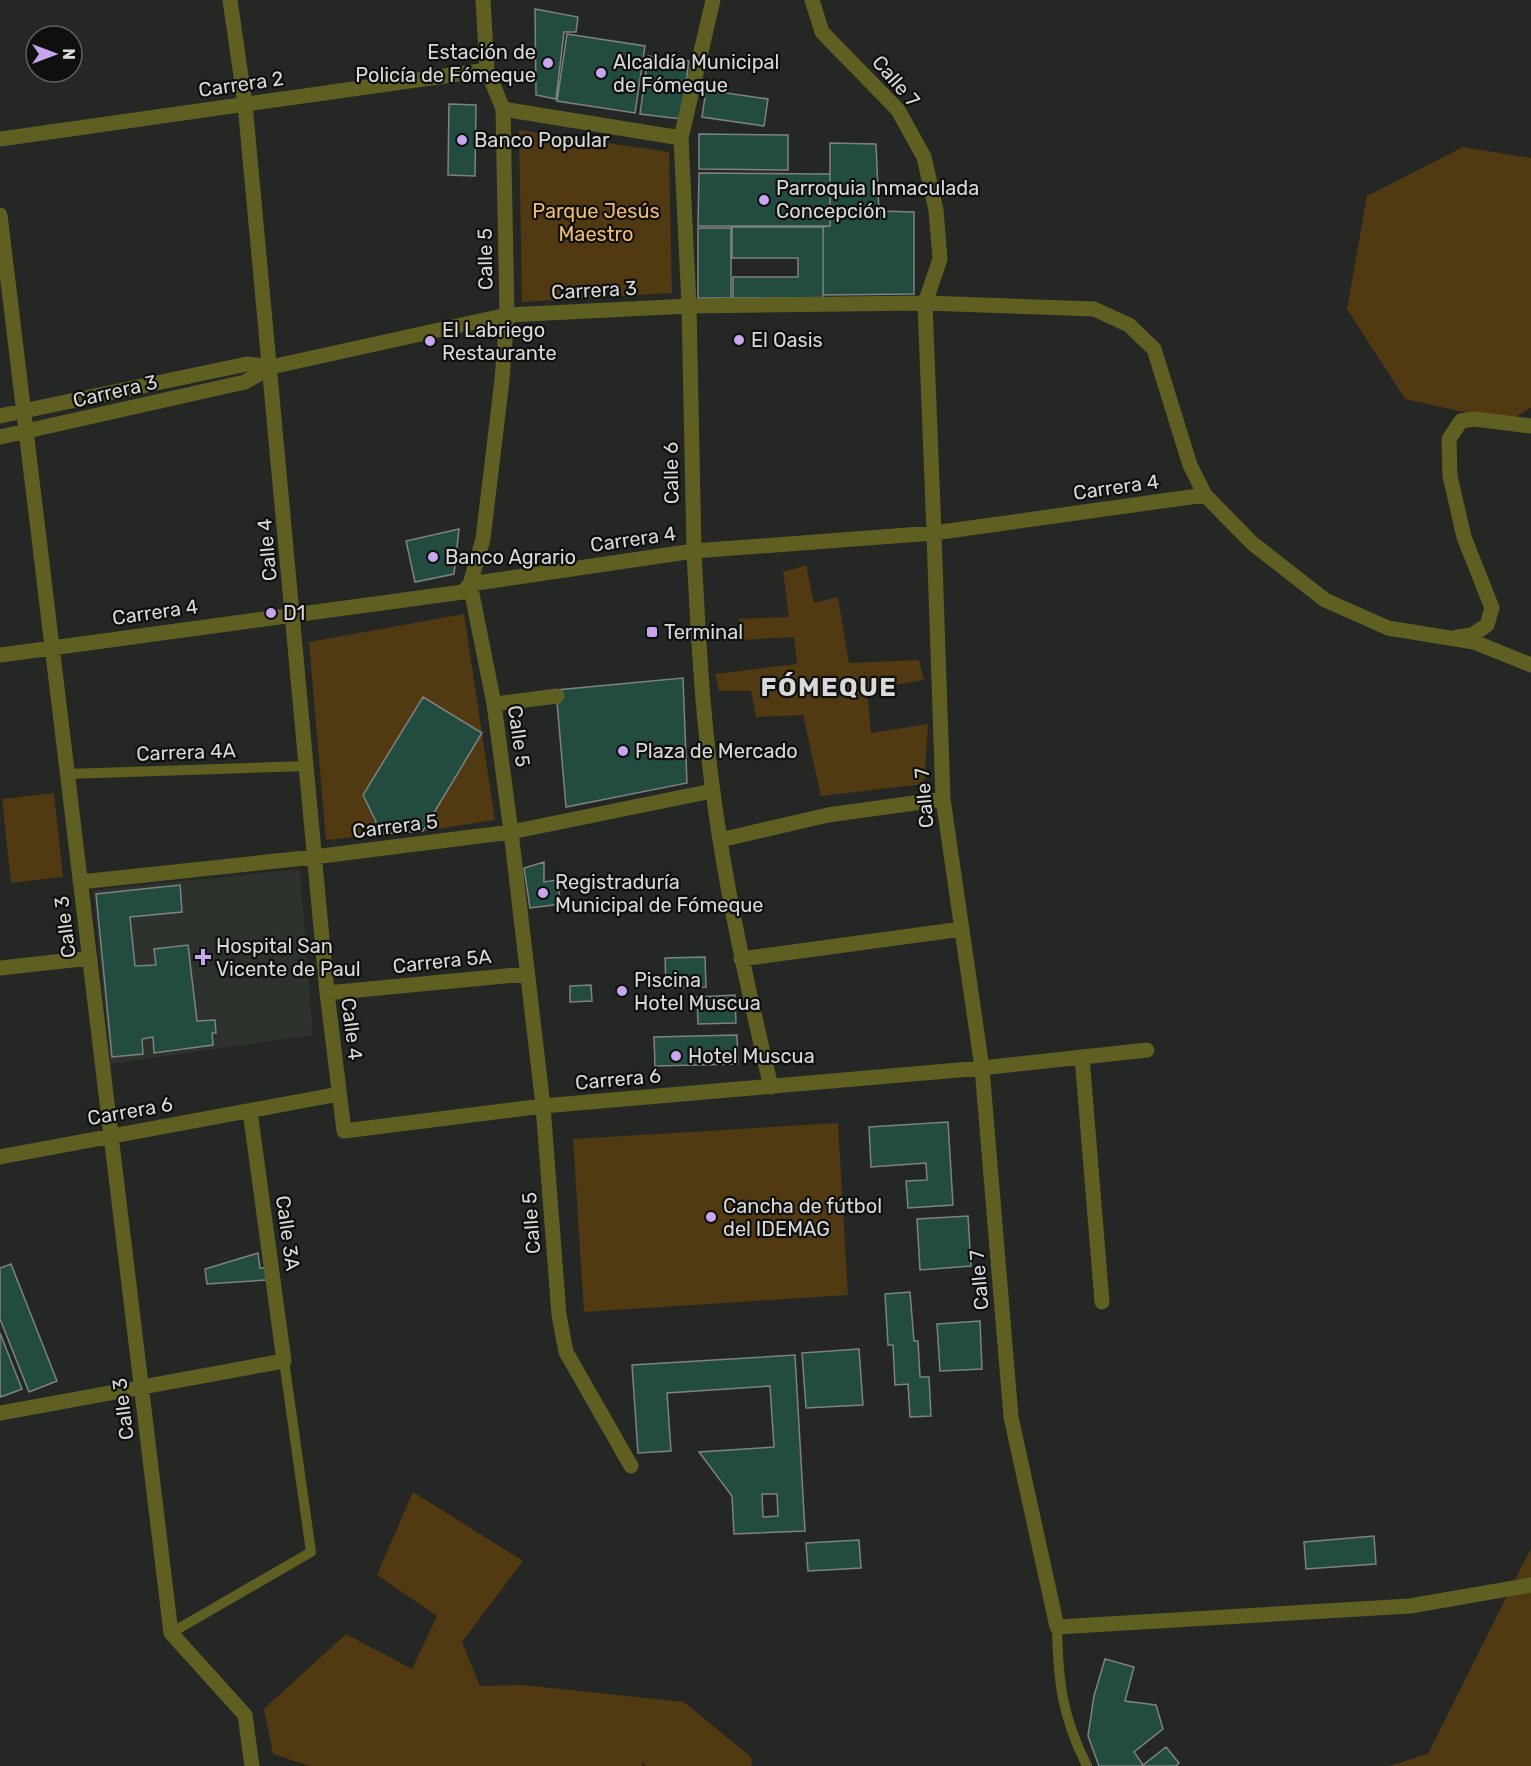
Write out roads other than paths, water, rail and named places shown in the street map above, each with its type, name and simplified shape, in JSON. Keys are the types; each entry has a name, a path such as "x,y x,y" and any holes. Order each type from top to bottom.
{"street":[{"name":"Calle 4","path":"230,0 245,104 294,615 327,993 344,1131"},
{"name":"Calle 5","path":"483,0 487,70 503,109 507,315 502,380 483,539 470,584 494,704 511,832 543,1106 559,1315 566,1352 631,1466"},
{"name":"Calle 6","path":"713,0 681,138 700,671 712,791 720,840 741,958 771,1087"},
{"name":"Calle 7","path":"812,0 822,32 898,110 924,157 936,210 940,258 925,303 943,799 982,1068 1011,1417 1056,1627"},
{"name":"Carrera 2","path":"0,139 487,70"},
{"path":"503,109 681,138"},
{"name":"Calle 3","path":"0,215 171,1633"},
{"name":"Carrera 3","path":"0,437 245,382 271,367 507,315 688,306 925,303 1094,309 1129,325 1154,349 1190,465 1205,495 1252,543 1325,600 1388,628 1474,642 1531,665"},
{"name":"Carrera 3","path":"0,416 246,364 271,367"},
{"path":"1448,639 1472,635 1487,625 1492,608 1464,537 1450,476 1449,439 1461,421 1474,419 1531,426"},
{"name":"Carrera 4","path":"0,655 463,591 470,584 694,551 934,533 1205,495"},
{"path":"494,704 557,696"},
{"name":"Carrera 5","path":"80,882 314,857 511,832 712,791"},
{"path":"720,840 828,815 943,799"},
{"path":"741,958 962,928"},
{"path":"0,968 90,958"},
{"name":"Carrera 5A","path":"327,993 526,974"},
{"name":"Carrera 6","path":"344,1131 543,1106 982,1068 1146,1050"},
{"path":"1082,1057 1101,1302"},
{"name":"Carrera 6","path":"0,1157 339,1094"},
{"name":"Calle 3A","path":"250,1111 284,1361"},
{"path":"0,1413 284,1361"},
{"path":"1056,1627 1410,1606 1531,1585"},
{"path":"171,1633 245,1715 252,1766"}],"lane":[{"name":"Carrera 4A","path":"67,774 306,766"},
{"path":"171,1633 311,1552 284,1361"},
{"path":"1056,1627 1058,1680 1071,1732 1087,1766"}],"place":[{"name":"Estación de Policía de Fómeque","path":"548,63"},
{"name":"Alcaldía Municipal de Fómeque","path":"601,73"},
{"name":"Banco Popular","path":"462,140"},
{"name":"Parroquia Inmaculada Concepción","path":"764,200"},
{"name":"El Oasis","path":"739,340"},
{"name":"El Labriego Restaurante","path":"430,341"},
{"name":"Banco Agrario","path":"433,557"},
{"name":"D1","path":"271,613"},
{"name":"Terminal","path":"652,632"},
{"name":"Plaza de Mercado","path":"623,751"},
{"name":"Registraduría Municipal de Fómeque","path":"543,893"},
{"name":"Hospital San Vicente de Paul","path":"203,957"},
{"name":"Piscina Hotel Muscua","path":"622,991"},
{"name":"Hotel Muscua","path":"676,1056"},
{"name":"Cancha de fútbol del IDEMAG","path":"711,1217"}],"district":[{"name":"FÓMEQUE","path":"829,687"}],"park label":[{"name":"Parque Jesús Maestro","path":"596,222"}]}
